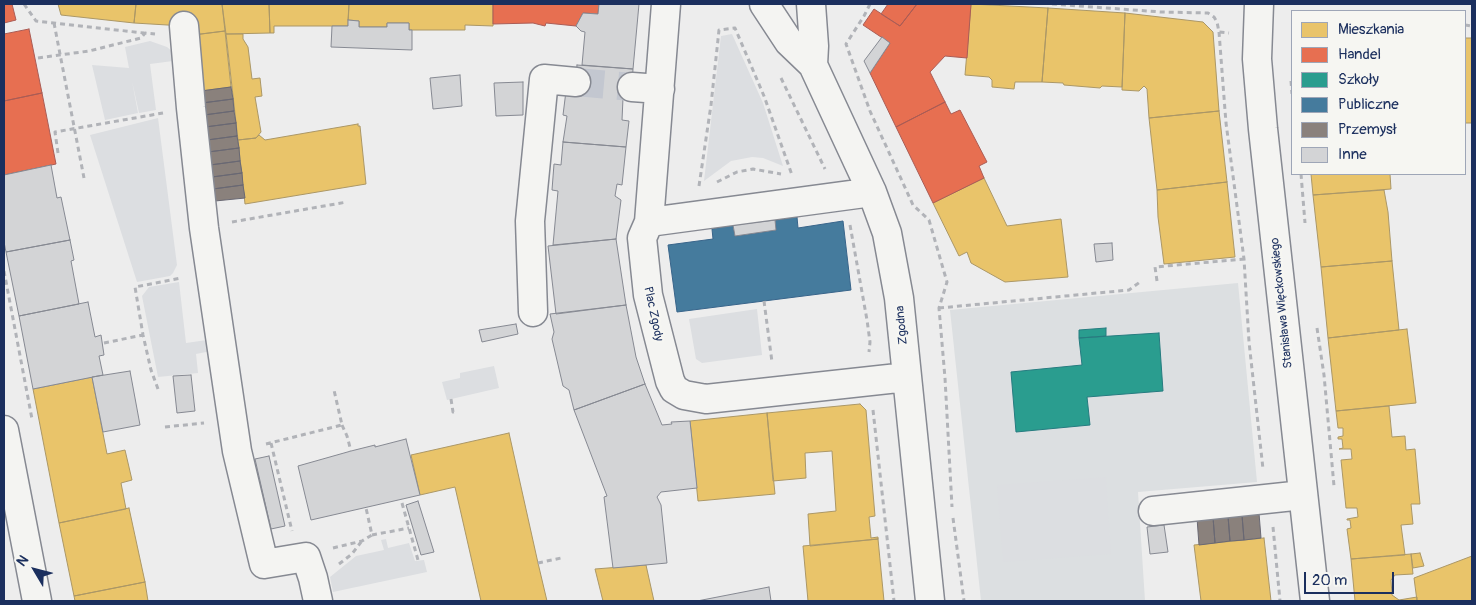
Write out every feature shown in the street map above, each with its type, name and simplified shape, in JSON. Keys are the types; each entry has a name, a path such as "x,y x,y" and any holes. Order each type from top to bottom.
{"street":[{"name":"Plac Zgody","path":"666,4 650,222 642,238 648,295 670,382 674,389 684,395 706,399 907,377"},
{"name":"Zgodna","path":"764,4 789,42 813,65 872,192 887,233 899,298 930,601"},
{"name":"Zgodna","path":"811,4 814,46 813,65"},
{"name":"Stanisława Więckowskiego","path":"1259,4 1256,59 1315,601"},
{"path":"184,31 190,108 204,228 236,451 264,564 300,547 313,578 318,601"},
{"path":"533,312 530,221 544,79 576,82"},
{"path":"632,86 660,89"},
{"path":"650,222 697,206 872,192"},
{"path":"4,430 37,601"},
{"path":"1153,511 1302,495"}],"path":[{"path":"24,4 36,21 145,33 184,31"},
{"path":"870,4 846,44 870,111 913,205 929,220 947,282 939,308 952,510 964,601"},
{"path":"1052,4 1208,14 1214,17 1217,22 1226,123 1244,260 1249,342 1280,601"},
{"path":"54,23 84,178"},
{"path":"735,28 764,96 793,177 753,170 737,172 721,179 697,206 712,105 719,30 735,28"},
{"path":"1219,32 1231,33"},
{"path":"38,58 89,51 141,38 145,33"},
{"path":"58,153 55,132 190,108"},
{"path":"244,220 347,202"},
{"path":"1157,281 1156,267 1244,260"},
{"path":"158,389 143,334 135,287 211,272"},
{"path":"939,308 1129,290 1140,282"},
{"path":"764,301 773,369"},
{"path":"104,342 143,334"},
{"path":"334,390 351,451"},
{"path":"451,399 453,412 457,411"},
{"path":"872,404 878,444 894,601"},
{"path":"165,427 232,420"},
{"path":"236,451 342,424"},
{"path":"271,443 289,524 300,547 322,550 362,542 372,535 409,528"},
{"path":"402,503 418,560"},
{"path":"366,508 372,535"},
{"path":"382,534 383,539"},
{"path":"538,562 561,558"}],"shaded area":[{"path":"732,34 763,103 783,166 763,158 752,157 731,161 704,181 721,36"},
{"path":"150,41 167,47 174,53 175,59 173,61 150,64 156,110 139,113 132,81 138,113 105,120 92,65 129,68 125,47"},
{"path":"158,118 177,265 170,276 137,282 90,135"},
{"path":"179,282 186,343 207,340 211,351 196,354 198,373 158,377 142,296 149,287"},
{"path":"1238,283 1257,482 1138,492 1145,601 981,601 950,310"},
{"path":"757,309 762,355 702,363 696,359 689,319"},
{"path":"494,366 499,388 447,400 442,382 460,378 460,373"},
{"path":"1106,477 1111,554 1003,562 997,485"},
{"path":"386,539 388,548 409,543 415,561 424,560 427,572 333,592 330,577 356,556 384,550 381,540"}],"building: Mieszkania":[{"path":"58,4 136,4 134,23 61,15"},
{"path":"136,4 222,4 225,31 193,35 184,26 134,23"},
{"path":"222,4 269,4 270,33 226,34"},
{"path":"269,4 349,4 348,26 274,26 274,33 270,33"},
{"path":"349,4 493,4 493,26 465,25 465,30 409,30 409,23 387,23 387,27 359,27 359,21 348,20"},
{"path":"971,4 1048,8 1042,82 1015,82 1014,89 992,87 992,80 989,77 965,75"},
{"path":"1048,8 1125,13 1122,87 1102,86 1100,88 1042,82"},
{"path":"1125,13 1203,22 1213,32 1219,111 1149,118 1147,89 1144,86 1139,91 1122,90"},
{"path":"225,31 231,87 201,91 193,35"},
{"path":"226,34 243,34 243,39 248,47 252,79 260,78 262,96 255,97 261,132 256,138 238,140"},
{"path":"1466,38 1472,38 1472,123 1466,123"},
{"path":"1219,111 1227,182 1157,190 1149,118"},
{"path":"358,124 360,126 366,184 245,204 238,140 256,138 259,135 265,140"},
{"path":"1311,175 1390,175 1391,189 1313,195"},
{"path":"984,178 1007,226 1061,219 1068,277 1005,282 971,263 967,252 959,256 933,203"},
{"path":"1227,182 1235,257 1164,264 1158,217 1157,190"},
{"path":"1384,190 1388,212 1392,261 1321,267 1313,195"},
{"path":"1392,261 1399,330 1328,338 1321,267"},
{"path":"1407,329 1416,403 1336,411 1328,338"},
{"path":"92,377 107,454 125,450 132,480 121,483 126,509 59,523 33,389"},
{"path":"860,404 866,410 875,516 869,517 871,538 878,537 878,539 810,546 808,514 836,511 832,451 805,453 806,478 773,481 767,413"},
{"path":"1389,406 1392,437 1405,436 1406,450 1415,449 1420,504 1411,504 1413,524 1401,525 1405,555 1351,559 1347,529 1351,528 1350,520 1347,519 1358,517 1357,508 1346,508 1341,460 1352,459 1351,449 1339,449 1343,448 1342,439 1338,439 1338,437 1343,436 1343,428 1338,428 1336,411"},
{"path":"767,413 775,494 698,501 690,421"},
{"path":"509,433 547,601 481,601 455,487 420,495 411,455"},
{"path":"129,508 145,582 74,596 59,523"},
{"path":"1264,538 1271,601 1201,601 1194,545"},
{"path":"878,539 884,601 808,601 803,546"},
{"path":"1420,553 1424,566 1413,568 1411,554"},
{"path":"1411,554 1413,574 1395,575 1391,580 1392,595 1399,600 1417,597 1417,601 1355,601 1351,559"},
{"path":"1472,556 1472,601 1417,601 1414,578"},
{"path":"646,565 654,601 603,601 595,569"},
{"path":"145,582 148,601 75,601 74,596"}],"building: Handel":[{"path":"4,4 12,4 16,20 4,23"},
{"path":"493,4 599,4 598,14 583,13 576,26 546,23 545,26 533,23 493,24"},
{"path":"888,4 917,4 900,26 881,14"},
{"path":"917,4 971,4 967,58 945,56 930,72 945,102 896,127 870,73 890,43 863,25 874,9 900,26"},
{"path":"29,29 42,93 4,101 4,34"},
{"path":"42,93 56,164 4,175 4,101"},
{"path":"945,102 951,114 960,110 987,162 979,166 984,178 933,203 896,127"}],"building: Szkoły":[{"path":"1106,328 1106,336 1079,338 1079,330"},
{"path":"1159,333 1163,391 1087,397 1090,425 1016,432 1011,372 1082,365 1079,338"}],"building: Publiczne":[{"path":"797,217 798,228 843,221 851,290 677,312 668,245 713,239 712,229 733,225 735,236 776,230 775,220"}],"building: Przemysł":[{"path":"231,87 233,99 202,103 201,91"},
{"path":"233,99 234,111 204,115 202,103"},
{"path":"234,111 236,123 205,127 204,115"},
{"path":"236,123 237,136 207,140 205,127"},
{"path":"237,136 239,148 208,152 207,140"},
{"path":"239,148 240,161 210,165 208,152"},
{"path":"240,161 242,173 212,177 210,165"},
{"path":"242,173 243,185 213,189 212,177"},
{"path":"243,185 245,198 215,201 213,189"},
{"path":"1259,513 1261,538 1244,540 1242,515"},
{"path":"1242,515 1244,540 1230,541 1228,516"},
{"path":"1228,516 1230,541 1215,543 1213,517"},
{"path":"1213,517 1215,543 1199,545 1197,518"}],"building: Inne":[{"path":"599,4 639,4 633,69 582,65 585,32 576,26 583,13 598,14"},
{"path":"348,20 359,21 359,27 387,27 387,23 409,23 409,30 412,30 412,50 331,47 332,26 348,26"},
{"path":"882,37 890,43 870,73 864,61"},
{"path":"577,65 633,69 631,99 623,98 622,120 629,121 626,147 563,142 567,116 563,115 566,91 575,92"},
{"path":"460,75 462,106 433,109 430,78"},
{"path":"523,82 523,115 496,116 494,83"},
{"path":"563,142 626,147 622,185 617,184 615,196 621,200 616,239 553,245 558,191 552,190 554,164 561,165"},
{"path":"51,165 57,198 61,197 70,240 6,252 4,242 4,175"},
{"path":"775,220 776,230 735,236 733,225"},
{"path":"616,239 626,305 556,314 548,246"},
{"path":"70,240 74,260 71,261 79,304 19,316 6,252"},
{"path":"1112,243 1113,260 1096,262 1094,244"},
{"path":"88,302 95,337 101,335 104,355 99,356 103,375 33,389 19,316"},
{"path":"626,305 636,357 645,384 574,410 569,390 563,386 552,339 554,332 550,314"},
{"path":"516,324 518,334 482,342 479,330"},
{"path":"130,371 140,425 103,432 92,377"},
{"path":"191,375 195,411 177,413 173,376"},
{"path":"645,384 662,425 672,424 671,422 690,421 697,488 661,492 657,497 661,505 667,563 613,568 604,497 607,496 574,410"},
{"path":"406,439 420,495 311,520 298,466 375,445 375,447"},
{"path":"269,456 285,526 271,529 255,459"},
{"path":"418,501 434,552 421,555 406,505"},
{"path":"1164,525 1168,552 1150,554 1147,527"},
{"path":"769,587 771,601 697,601"}],"tunnel":[{"path":"576,82 632,87"}]}
